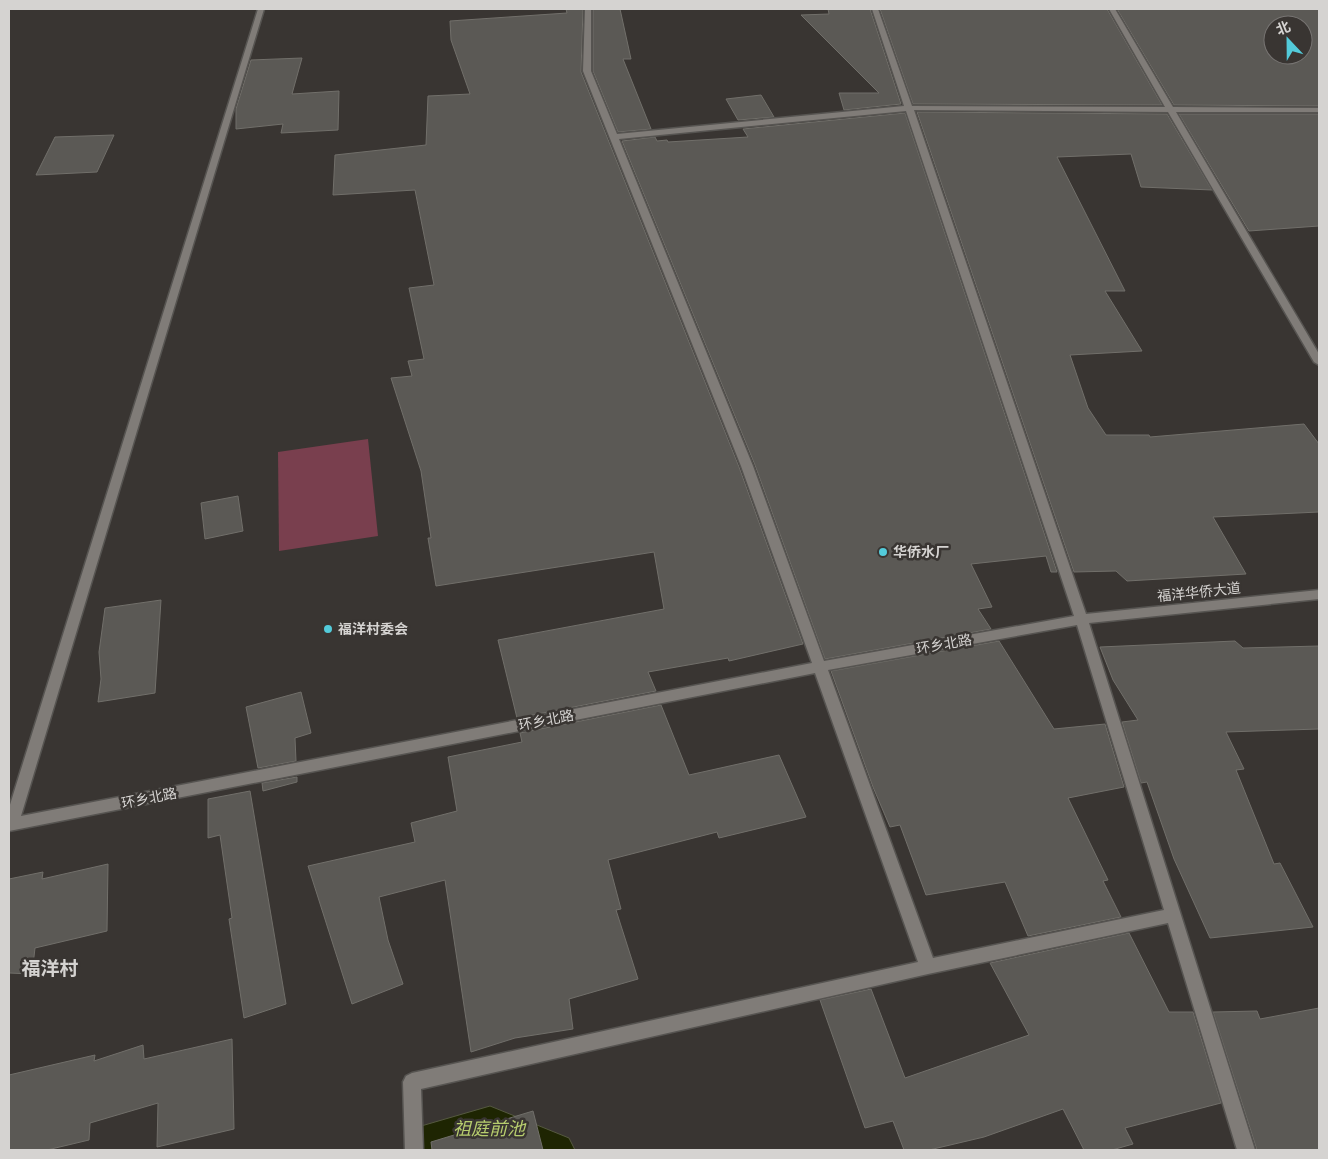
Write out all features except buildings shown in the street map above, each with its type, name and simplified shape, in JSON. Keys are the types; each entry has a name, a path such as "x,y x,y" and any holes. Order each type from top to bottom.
{"street":[{"path":"10,825 261,9"},
{"path":"588,9 587,70 747,466 928,967"},
{"path":"874,9 1082,619 1246,1150"},
{"path":"1112,9 1319,362"},
{"path":"614,137 908,108 1319,110"},
{"name":"福洋华侨大道","path":"1082,619 1319,594"},
{"name":"环乡北路","path":"10,825 819,667 1082,619"},
{"path":"414,1150 412,1082 928,967 1173,915"}],"shaded area":[{"path":"368,439 378,536 279,551 278,452"}],"water":[{"name":"祖庭前池","path":"490,1106 569,1138 575,1150 405,1150 404,1131"}],"place":[{"name":"华侨水厂","path":"883,552"},
{"name":"福洋村委会","path":"328,629"}],"district":[{"name":"福洋村","path":"50,968"}]}
